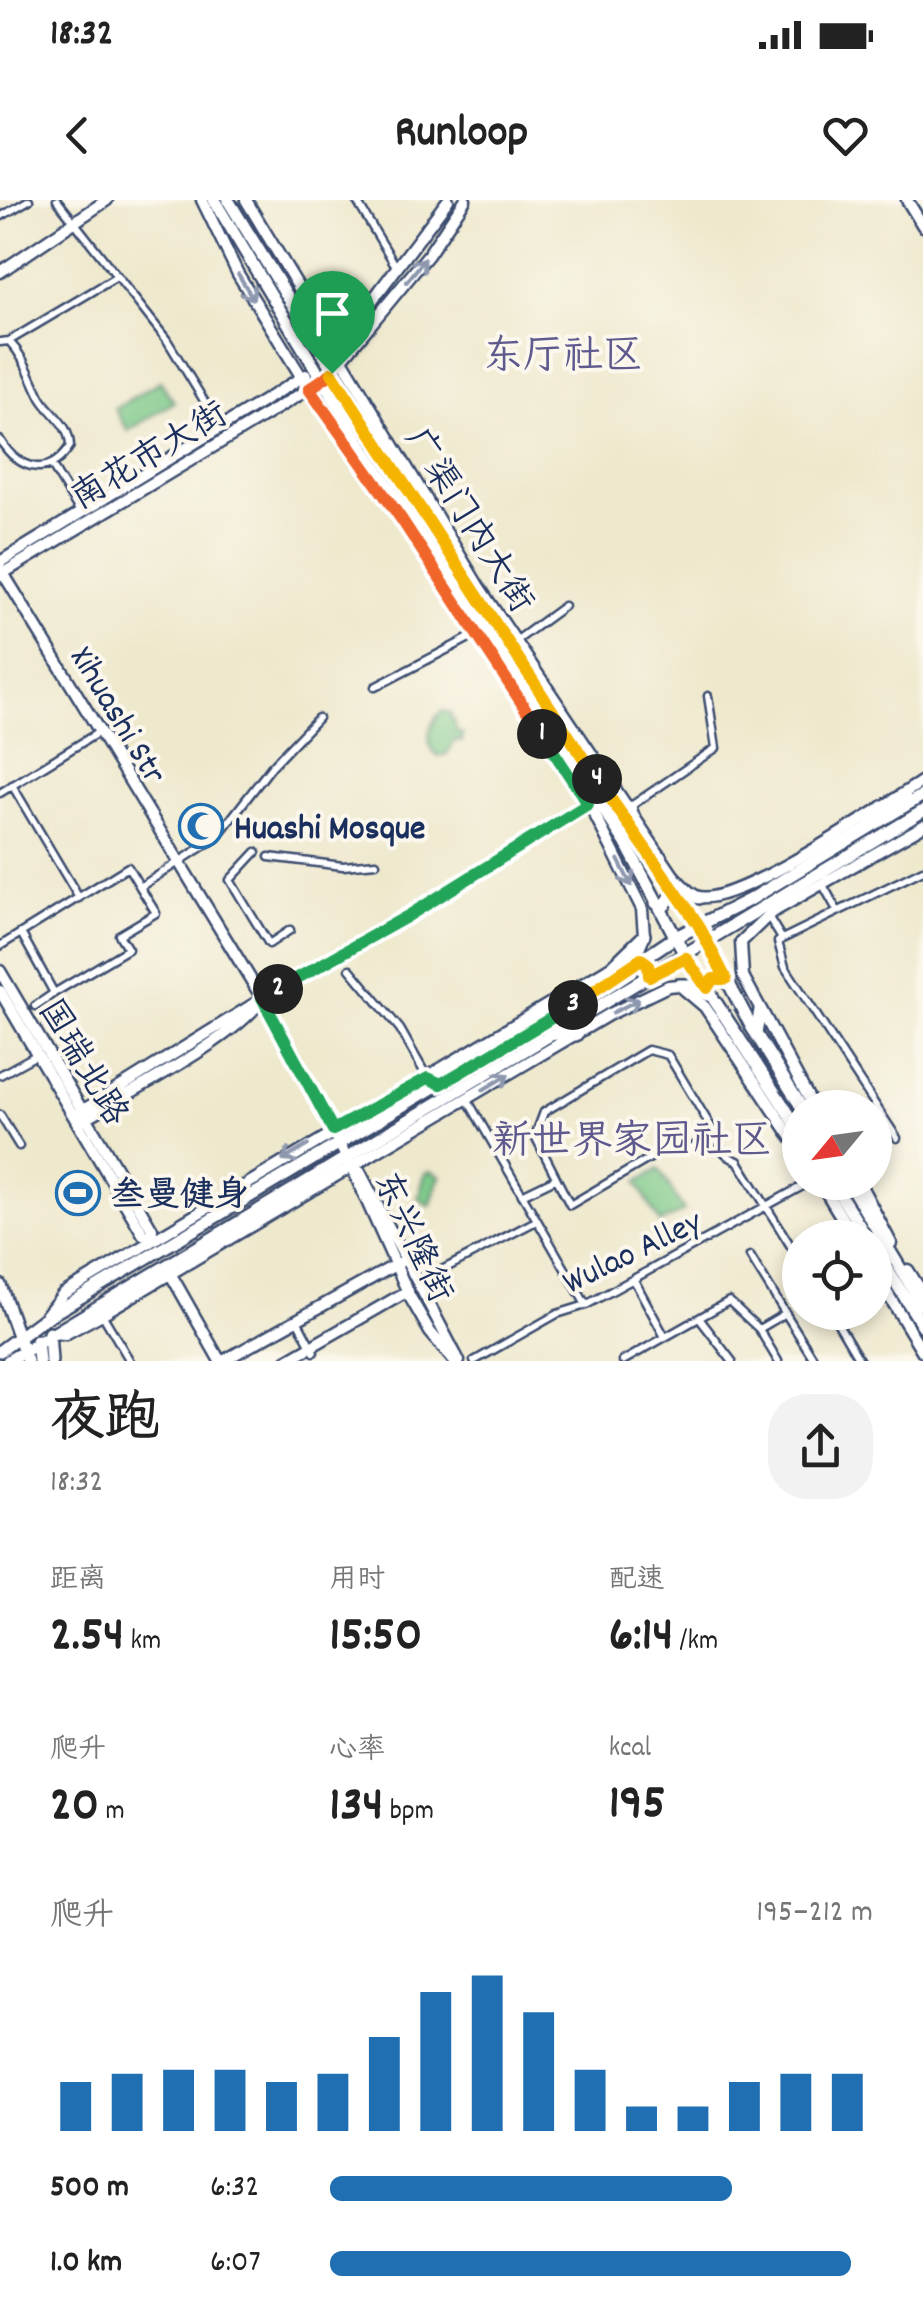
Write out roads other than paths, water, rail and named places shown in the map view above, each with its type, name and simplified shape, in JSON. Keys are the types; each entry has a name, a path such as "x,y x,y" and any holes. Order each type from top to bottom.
{"main road":[{"path":"228,200 325,361 322,374 698,924 756,1034 791,1090"},
{"path":"208,203 235,236 624,842 686,958 782,1102"},
{"path":"868,828 884,806 922,796"},
{"path":"4,1353 16,1338 42,1320 158,1252 346,1156 441,1084 674,938 922,796"},
{"path":"630,807 646,850"},
{"path":"591,809 624,842"},
{"path":"24,1356 43,1337 168,1268 549,1034 649,976 744,929 783,895 923,812"},
{"path":"656,904 666,904 674,892"},
{"path":"674,892 699,898"},
{"path":"783,895 808,894"},
{"path":"733,906 731,917 744,929"},
{"path":"623,972 641,949 644,935"},
{"path":"641,959 648,964 649,976"},
{"path":"711,994 713,979 726,979"},
{"path":"679,985 692,985 711,994"},
{"path":"756,1034 760,1010"},
{"path":"549,1034 576,1035"},
{"path":"741,1035 746,1064"},
{"path":"773,1061 795,1074"},
{"path":"428,1078 441,1084"},
{"path":"859,1200 923,1306"},
{"path":"151,1239 158,1252"},
{"path":"892,1277 923,1326"},
{"path":"0,1285 24,1356"},
{"path":"39,1361 43,1337"},
{"path":"43,1337 51,1361"},
{"path":"4,1353 24,1356"}],"street":[{"path":"0,217 29,200"},
{"path":"57,200 168,340 220,426"},
{"path":"0,272 107,200"},
{"name":"广渠门内大街","path":"246,200 408,474 515,642 673,876 699,898"},
{"path":"356,200 398,270"},
{"path":"325,361 448,200"},
{"name":"南花市大街","path":"1,570 80,512 220,426 344,361 465,200"},
{"path":"908,200 923,226"},
{"name":"广渠门内大街","path":"208,203 238,274 305,383 591,809 642,910 644,935"},
{"path":"0,440 27,467 40,470 52,466 70,446 70,437 57,414 43,402 26,359 4,341 116,278"},
{"name":"南花市大街","path":"1,570 305,383"},
{"path":"52,466 80,512"},
{"name":"Xihuashi Str","path":"1,570 262,998 346,1156"},
{"path":"515,642 564,606"},
{"path":"375,686 476,634"},
{"path":"630,807 716,748 708,696"},
{"path":"140,886 225,829 272,766 318,718"},
{"path":"0,793 99,732"},
{"path":"699,898 744,888 923,781"},
{"path":"12,785 79,898"},
{"path":"80,1117 213,1040 255,1012 262,998 591,809"},
{"path":"782,938 763,914 808,894 923,826"},
{"path":"256,852 230,880 269,944 290,930"},
{"path":"270,857 343,866 376,862"},
{"path":"0,946 128,868 156,912 119,935 128,949 35,1006"},
{"path":"898,1138 785,967 778,942 923,870"},
{"path":"823,884 837,910"},
{"path":"744,929 739,961 760,1010 804,1090"},
{"path":"20,933 54,993"},
{"path":"42,1320 58,1298 611,967 644,935"},
{"path":"350,969 400,1028 428,1078"},
{"name":"国瑞北路","path":"0,971 80,1117"},
{"path":"346,1156 467,1099 658,990 679,985 705,1007 782,1121"},
{"name":"国瑞北路","path":"0,991 152,1229 151,1239"},
{"path":"714,1132 690,1149 674,1144 570,1205 536,1137 540,1116 648,1050 668,1055 714,1132 719,1146 728,1158 738,1161 782,1231"},
{"path":"0,1075 41,1052"},
{"path":"467,1099 586,1305"},
{"path":"0,1115 19,1146"},
{"name":"东兴隆街","path":"346,1156 430,1332 457,1361"},
{"name":"东兴隆街","path":"346,1156 360,1172 411,1290"},
{"path":"522,1194 556,1179"},
{"name":"Wulao Alley","path":"474,1361 557,1314 586,1305 783,1200"},
{"path":"868,1200 923,1294"},
{"path":"286,1361 312,1350 536,1221"},
{"path":"750,1256 782,1307"},
{"path":"43,1337 65,1334 102,1314 168,1268 222,1361 399,1263"},
{"path":"634,1280 665,1337"},
{"path":"623,1361 729,1301 760,1329 778,1361"},
{"path":"892,1301 923,1352"},
{"path":"102,1314 130,1361"},
{"path":"760,1329 782,1315"},
{"path":"699,1318 732,1361"},
{"path":"297,1319 312,1350"},
{"path":"797,1330 816,1361"},
{"path":"842,1330 860,1361"},
{"path":"299,1361 312,1350"},
{"path":"642,1350 644,1361"}],"place":[{"name":"Huashi Mosque","path":"201,826"},
{"name":"叁曼健身","path":"78,1193"}],"district":[{"name":"东厅社区","path":"563,353"},
{"name":"新世界家园社区","path":"632,1138"}]}
